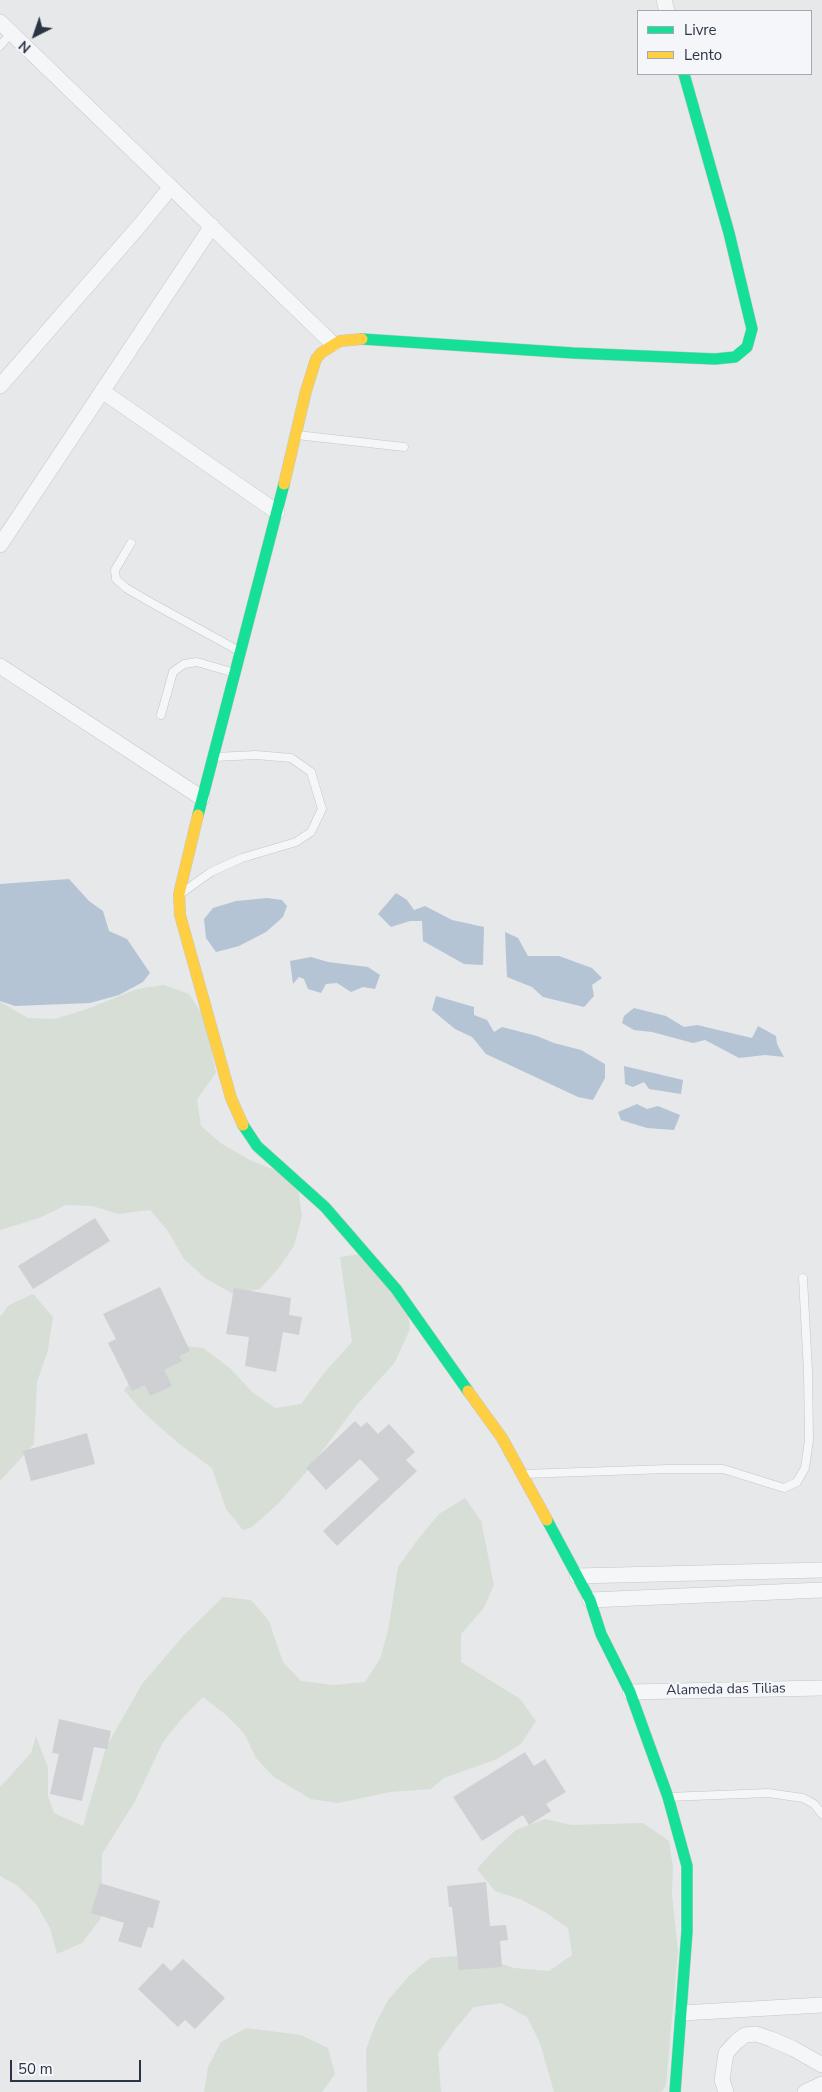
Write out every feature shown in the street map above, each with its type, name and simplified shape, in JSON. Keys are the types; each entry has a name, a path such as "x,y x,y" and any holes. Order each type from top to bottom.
{"street":[{"path":"0,22 333,344"},
{"path":"675,2092 687,1931 687,1866 668,1797 630,1692 601,1634 590,1600 502,1438 396,1289 325,1207 257,1146 243,1125 231,1098 209,1025 180,915 179,894 202,798 277,512 306,391 316,359 333,344 340,341 358,339 563,352 715,359 738,355 747,347 752,329 729,232 684,75"},
{"path":"0,386 171,187"},
{"path":"0,546 212,226"},
{"path":"102,391 277,512"},
{"path":"0,666 202,798"},
{"path":"577,1576 822,1570"},
{"path":"590,1600 822,1590"},
{"name":"Alameda das Tilias","path":"630,1692 822,1688"},
{"path":"682,2013 822,2005"},
{"path":"726,2092 722,2080 726,2054 745,2035 756,2034 770,2039 794,2049 822,2065"},
{"path":"805,2092 822,2084"}],"lane":[{"path":"0,46 11,33"},
{"path":"296,435 404,447"},
{"path":"131,543 115,570 116,579 126,588 240,652"},
{"path":"161,715 173,672 184,664 197,662 235,673"},
{"path":"179,894 211,872 242,858 296,842 311,832 322,809 311,772 291,758 256,756 213,757"},
{"path":"522,1474 668,1468 723,1469 784,1488 797,1482 805,1468 809,1440 808,1372 803,1278"},
{"path":"668,1797 768,1793 803,1798 814,1804 822,1814"}],"shaded area":[{"path":"164,985 189,994 205,1018 216,1073 197,1099 201,1126 222,1144 250,1160 277,1171 298,1189 302,1216 294,1246 278,1269 260,1289 233,1294 205,1278 184,1259 168,1231 150,1210 118,1214 93,1206 66,1205 39,1218 0,1230 0,1002 28,1018 55,1019 87,1009 137,989"},
{"path":"367,1253 406,1298 410,1329 395,1362 356,1406 308,1470 278,1504 252,1527 243,1530 226,1509 212,1468 178,1443 142,1411 124,1390 142,1369 173,1345 203,1348 231,1369 252,1392 275,1408 301,1404 324,1373 352,1342 340,1257"},
{"path":"33,1294 53,1317 48,1350 37,1382 34,1444 0,1481 0,1317 9,1305"},
{"path":"465,1498 481,1521 494,1585 483,1609 461,1634 461,1662 520,1699 536,1721 521,1744 497,1759 444,1778 431,1789 390,1792 338,1803 311,1799 274,1777 256,1758 244,1733 225,1714 203,1697 184,1716 163,1742 134,1803 102,1854 101,1918 82,1943 57,1954 50,1928 37,1905 18,1886 0,1876 0,1787 31,1753 36,1736 48,1768 48,1796 54,1813 83,1826 106,1747 142,1684 184,1635 223,1597 251,1600 269,1621 283,1662 301,1681 334,1685 365,1682 380,1659 388,1631 398,1567 439,1514"},
{"path":"545,1819 572,1825 643,1823 669,1841 673,1868 672,1895 678,1951 666,2085 662,2092 554,2092 540,2043 527,2017 501,2003 474,2007 438,2053 441,2092 367,2092 366,2050 375,2025 388,2000 409,1976 430,1958 459,1956 486,1958 514,1968 549,1971 572,1955 568,1928 545,1912 520,1899 495,1891 477,1869 516,1830"},
{"path":"246,2028 301,2035 328,2048 335,2074 322,2092 204,2092 208,2067 221,2042"}],"water":[{"path":"69,879 89,901 103,911 109,931 127,939 150,973 143,982 119,995 90,1003 15,1006 0,1001 0,884"},
{"path":"396,893 407,900 414,910 425,906 452,920 484,927 483,965 464,964 423,941 422,921 410,921 391,927 378,914"},
{"path":"267,898 282,900 287,906 283,917 266,932 239,946 216,952 206,938 204,919 213,908 236,901"},
{"path":"505,932 518,938 528,956 559,956 592,968 602,978 592,985 594,996 584,1007 543,997 532,987 507,977"},
{"path":"311,957 328,962 368,967 380,975 375,989 363,987 351,992 337,983 326,984 321,993 308,989 304,979 299,977 293,984 290,961"},
{"path":"436,996 474,1007 474,1015 487,1020 494,1032 502,1027 537,1036 554,1043 581,1050 605,1064 605,1078 593,1100 578,1097 486,1054 472,1037 455,1029 432,1010"},
{"path":"634,1008 666,1016 684,1027 697,1025 752,1038 758,1026 776,1036 777,1044 784,1057 765,1055 739,1058 705,1040 693,1043 652,1032 634,1030 622,1023 624,1016"},
{"path":"624,1066 683,1080 681,1094 649,1089 644,1082 633,1087 625,1084"},
{"path":"637,1104 647,1109 658,1106 680,1115 674,1130 647,1128 621,1120 618,1112"}],"building":[{"path":"95,1218 110,1241 33,1289 18,1266"},
{"path":"160,1287 190,1351 179,1356 182,1361 164,1370 172,1386 150,1396 145,1385 132,1391 108,1343 116,1339 103,1314"},
{"path":"234,1288 291,1298 289,1315 302,1317 299,1335 283,1332 276,1372 245,1366 249,1337 226,1334"},
{"path":"355,1421 361,1427 367,1422 378,1434 389,1424 415,1452 406,1460 417,1471 337,1546 323,1531 379,1479 360,1459 326,1490 306,1468"},
{"path":"87,1433 95,1464 31,1481 23,1451"},
{"path":"59,1719 111,1731 107,1749 94,1747 82,1801 50,1794 59,1754 52,1753"},
{"path":"525,1752 534,1766 545,1759 566,1792 546,1804 551,1811 529,1825 523,1815 482,1841 453,1797"},
{"path":"486,1882 490,1926 506,1925 508,1940 500,1941 502,1967 459,1970 452,1907 449,1907 447,1886"},
{"path":"100,1883 160,1901 153,1928 148,1927 141,1948 118,1941 124,1923 91,1913"},
{"path":"183,1959 225,1998 195,2029 185,2020 178,2027 138,1989 163,1963 171,1971"}],"traffic: fast":[{"path":"362,339 573,353 715,359 735,357 747,347 752,329 729,233 684,75"},
{"path":"198,815 284,484"},
{"path":"243,1125 257,1146 325,1207 396,1289 468,1391"},
{"path":"547,1520 590,1600 601,1634 630,1692 668,1797 687,1866 687,1931 675,2092"}],"traffic: slow":[{"path":"284,484 306,391 316,359 321,353 340,341 362,339"},
{"path":"198,815 179,894 180,915 231,1098 243,1125"},
{"path":"468,1391 502,1438 547,1520"}]}
